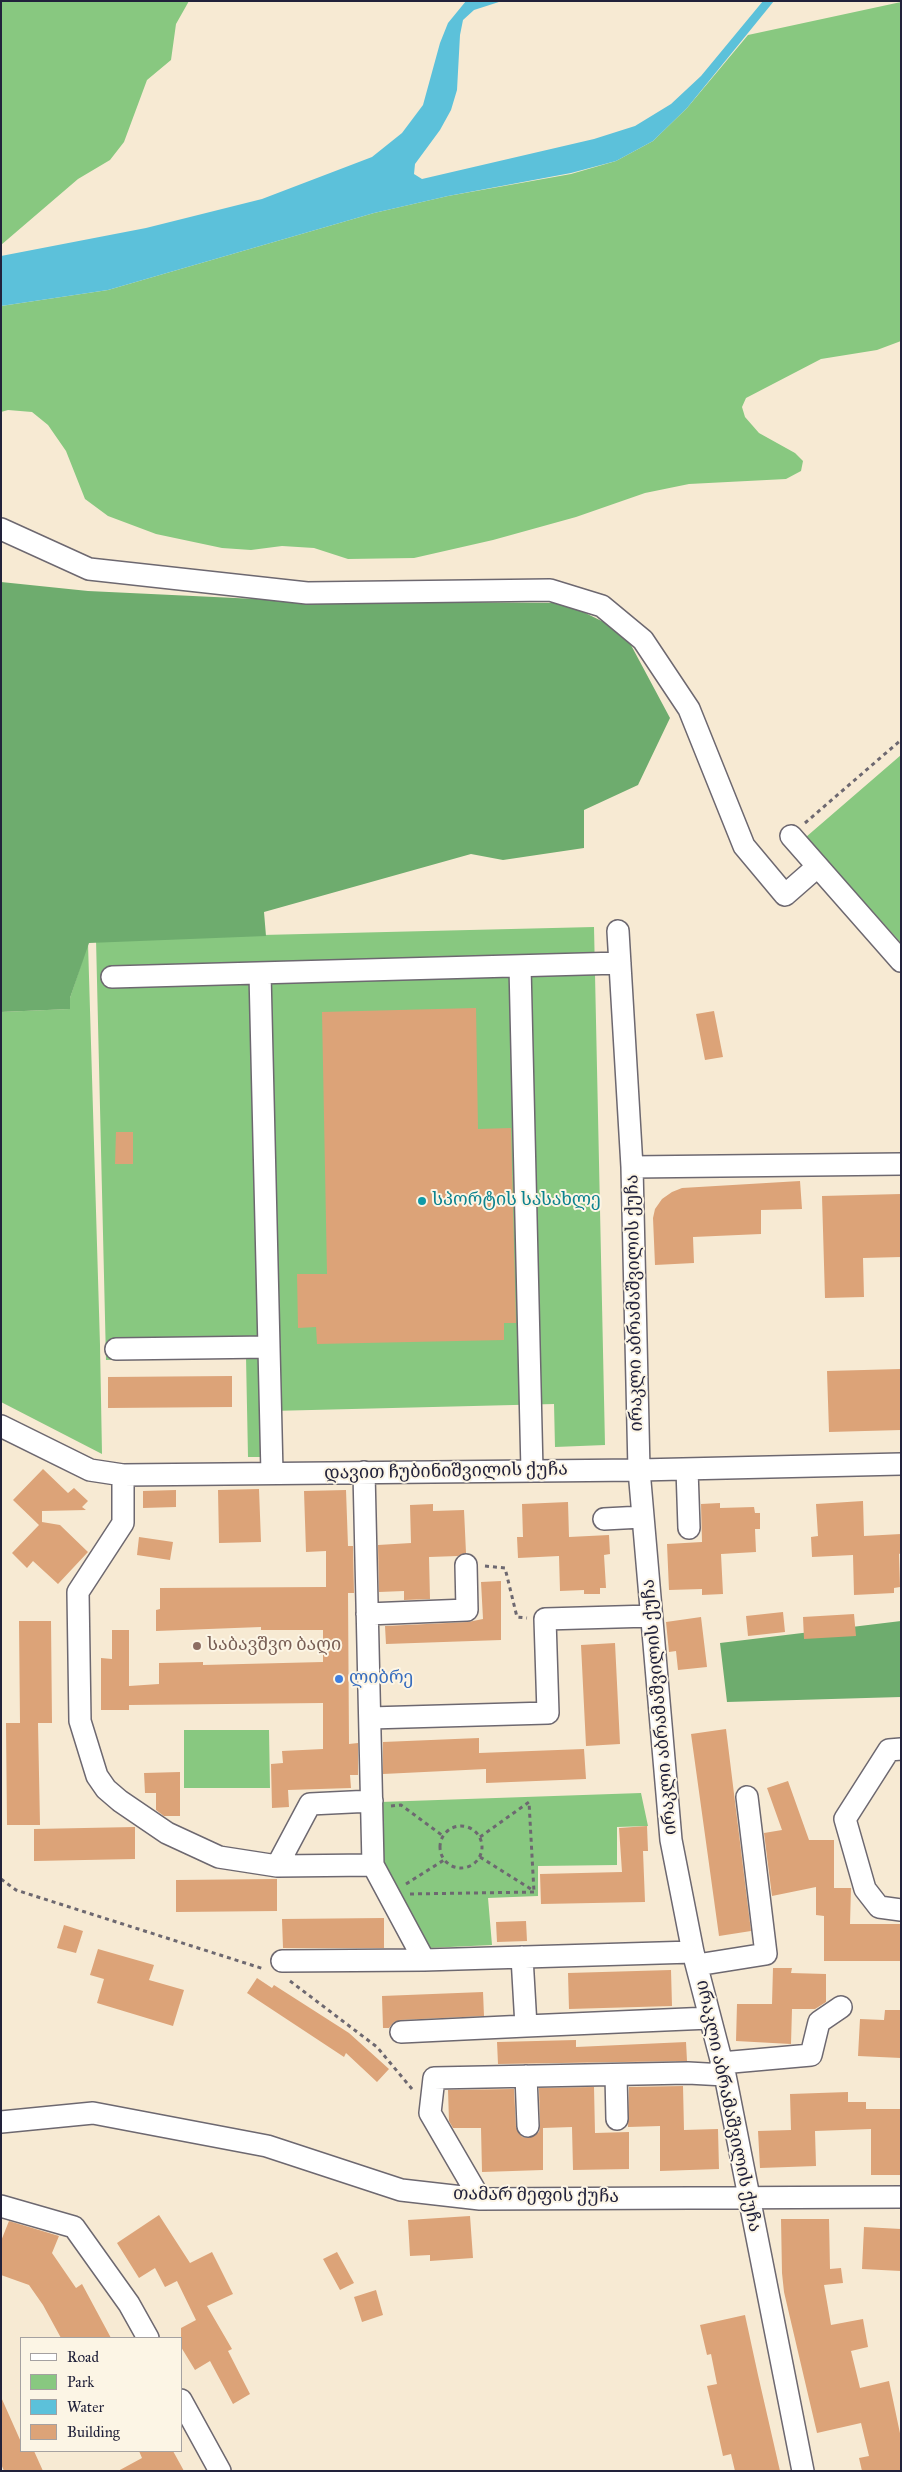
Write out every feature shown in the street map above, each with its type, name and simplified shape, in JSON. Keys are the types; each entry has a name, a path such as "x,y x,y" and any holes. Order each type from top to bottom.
{"street":[{"path":"1,529 89,569 307,593 550,590 602,606 643,640 689,708 744,846 786,896 817,867"},
{"path":"790,836 901,961"},
{"name":"ირაკლი აბრამაშვილის ქუჩა","path":"618,930 632,1167 639,1470 671,1840 695,1959 723,2069 803,2471"},
{"path":"112,977 620,963"},
{"path":"520,966 532,1471"},
{"path":"260,973 272,1473"},
{"path":"632,1167 901,1164"},
{"path":"116,1348 269,1347"},
{"name":"დავით ჩუბინიშვილის ქუჩა","path":"1,1426 90,1470 123,1475 639,1470 901,1464"},
{"path":"687,1469 689,1528"},
{"path":"364,1472 370,1718 379,1804 373,1865 424,1960"},
{"path":"123,1475 123,1522 78,1592 80,1721 97,1776 106,1790 120,1802 167,1833 219,1858 277,1866 373,1865"},
{"path":"604,1519 642,1517"},
{"path":"367,1614 467,1610 466,1565"},
{"path":"370,1718 548,1713 545,1619 651,1616"},
{"path":"901,1749 889,1750 845,1818 865,1890 878,1907 901,1910"},
{"path":"280,1971 424,1960 522,1957 695,1959 766,1954 747,1797"},
{"path":"277,1866 310,1804 379,1804"},
{"path":"522,1957 526,2026"},
{"path":"480,2199 430,2113 434,2078 688,2073 811,2055 819,2022 841,2007"},
{"path":"401,2032 710,2018"},
{"path":"616,2075 617,2119"},
{"path":"526,2076 528,2126"},
{"name":"თამარ მეფის ქუჩა","path":"1,2122 93,2113 267,2146 401,2190 480,2199 901,2197"},
{"path":"1,2206 74,2227 129,2304 147,2337"},
{"path":"182,2402 220,2471"}],"path":[{"path":"790,836 901,740"},
{"path":"466,1565 505,1568 518,1617 545,1619"},
{"path":"480,1837 529,1802 534,1892"},
{"path":"379,1804 400,1805 443,1836"},
{"path":"464,1826 470,1828 480,1837 482,1844 480,1857 476,1863 463,1868 456,1868 444,1860 440,1846 443,1836 451,1828 464,1826"},
{"path":"480,1857 534,1892"},
{"path":"399,1888 444,1860"},
{"path":"1,1879 16,1890 280,1971 378,2047 430,2113"},
{"path":"402,1894 534,1892"}],"green space":[{"path":"1,1 189,1 176,24 171,60 147,80 124,142 110,160 78,179 1,245"},
{"path":"901,2 901,341 877,350 821,359 746,398 742,407 745,417 759,433 795,453 803,461 801,471 786,479 689,484 645,493 576,517 493,540 414,558 348,559 314,548 282,546 251,550 222,548 156,534 108,516 85,499 66,451 48,425 32,412 8,410 1,412 1,306 108,290 374,213 448,196 571,174 616,161 653,141 687,108 748,35"},
{"path":"1,582 88,591 298,601 565,603 624,632 670,718 638,785 584,810 584,848 503,860 471,854 264,912 266,936 89,943 70,998 70,1009 1,1012"},
{"path":"901,755 901,943 806,837"},
{"path":"594,927 605,1445 555,1447 554,1404 271,1411 265,1457 248,1457 246,1357 106,1360 96,939"},
{"path":"88,943 102,1454 1,1402 1,1012 69,1009 70,998"},
{"path":"901,1621 901,1697 727,1702 720,1643"},
{"path":"184,1730 269,1730 270,1788 184,1788"},
{"path":"641,1793 648,1826 617,1827 617,1865 538,1866 538,1896 488,1898 492,1945 428,1948 379,1867 380,1802"}],"water":[{"path":"466,1 502,1 474,10 463,20 460,35 457,90 451,110 440,130 415,164 414,174 422,179 594,139 635,126 671,104 701,76 763,1 774,1 687,108 653,141 616,161 571,173 448,196 374,213 108,290 1,306 1,256 146,228 262,199 372,157 402,133 423,105 440,43 448,23"}],"building":[{"name":"სპორტის სასახლე","path":"476,1008 478,1129 511,1128 516,1323 504,1323 504,1340 317,1344 316,1327 298,1328 297,1274 327,1274 322,1012"},
{"path":"714,1011 723,1057 705,1060 696,1014"},
{"path":"116,1132 133,1132 133,1164 115,1164"},
{"path":"800,1181 802,1209 761,1210 761,1234 693,1237 694,1263 655,1265 653,1218 655,1209 662,1199 672,1192 682,1188"},
{"path":"901,1194 901,1257 863,1258 864,1297 825,1298 822,1196"},
{"path":"901,1369 901,1430 829,1432 827,1371"},
{"path":"232,1376 232,1407 108,1408 108,1377"},
{"path":"43,1469 68,1493 74,1488 88,1501 82,1507 86,1510 42,1511 42,1522 60,1525 88,1552 58,1584 33,1561 27,1568 12,1553 39,1525 13,1500"},
{"path":"259,1489 261,1542 219,1543 218,1490"},
{"path":"176,1490 176,1507 143,1508 143,1491"},
{"path":"346,1490 348,1546 353,1546 354,1593 348,1593 349,1744 358,1743 358,1775 350,1775 351,1788 288,1790 289,1807 272,1808 271,1764 283,1763 282,1751 323,1749 323,1703 129,1705 129,1710 101,1710 101,1658 112,1659 112,1630 129,1630 129,1686 159,1684 159,1663 203,1662 203,1665 323,1662 323,1630 261,1630 261,1627 156,1631 156,1610 160,1609 160,1588 326,1587 326,1551 306,1552 304,1491"},
{"path":"863,1501 864,1536 901,1534 901,1553 899,1554 900,1587 894,1588 894,1593 854,1595 853,1555 812,1557 811,1537 818,1536 816,1504"},
{"path":"568,1502 569,1537 609,1535 610,1554 604,1555 606,1588 600,1588 600,1594 584,1594 584,1590 560,1591 559,1556 518,1558 517,1537 523,1537 522,1504"},
{"path":"720,1503 720,1508 754,1507 755,1513 760,1513 760,1529 755,1529 756,1552 721,1554 723,1594 702,1595 702,1589 669,1590 667,1544 702,1542 701,1504"},
{"path":"433,1504 433,1511 464,1510 466,1553 458,1556 429,1557 430,1599 404,1600 404,1591 379,1592 378,1545 411,1543 410,1505"},
{"path":"139,1537 173,1542 170,1560 137,1555"},
{"path":"501,1581 501,1640 386,1644 385,1626 468,1622 483,1619 481,1582"},
{"path":"783,1612 785,1632 748,1636 746,1616"},
{"path":"854,1614 856,1636 804,1639 803,1617"},
{"path":"701,1617 707,1667 678,1670 676,1651 669,1652 666,1622"},
{"path":"19,1621 51,1621 52,1723 38,1723 40,1825 7,1825 6,1723 20,1723"},
{"path":"615,1643 620,1744 586,1746 581,1645"},
{"path":"726,1729 751,1931 719,1936 691,1734"},
{"path":"479,1738 479,1753 584,1749 586,1779 486,1783 486,1769 383,1774 383,1742"},
{"path":"180,1772 180,1816 164,1816 156,1810 156,1793 145,1793 144,1773"},
{"path":"788,1781 809,1840 834,1840 834,1888 851,1888 850,1924 901,1924 901,1961 824,1961 824,1916 816,1915 816,1887 772,1896 764,1833 782,1830 767,1788"},
{"path":"647,1826 648,1851 643,1851 645,1902 541,1904 540,1874 622,1872 619,1828"},
{"path":"135,1827 135,1859 34,1861 34,1829"},
{"path":"277,1879 277,1911 176,1912 176,1880"},
{"path":"384,1918 384,1948 283,1948 282,1919"},
{"path":"526,1921 527,1941 497,1942 496,1922"},
{"path":"64,1925 83,1931 76,1953 57,1948"},
{"path":"98,1949 154,1965 149,1980 184,1990 173,2026 97,2003 104,1979 90,1975"},
{"path":"773,1968 792,1968 791,1973 826,1974 826,2002 815,2009 792,2009 791,2044 736,2041 737,2004 772,2004"},
{"path":"671,1970 672,2006 569,2009 568,1973"},
{"path":"257,1978 272,1988 274,1985 349,2033 389,2069 377,2082 346,2053 344,2057 247,1993"},
{"path":"483,1992 484,2016 400,2020 394,2022 389,2028 383,2028 382,1996"},
{"path":"885,2010 901,2010 901,2058 858,2056 860,2019 884,2020"},
{"path":"576,2040 576,2047 686,2042 687,2061 498,2064 497,2042"},
{"path":"683,2086 684,2130 718,2129 719,2169 660,2171 660,2126 628,2127 629,2087"},
{"path":"594,2087 595,2133 629,2132 629,2169 573,2170 572,2127 543,2128 543,2170 482,2172 481,2128 453,2128 449,2121 448,2090 514,2089 516,2127 522,2137 529,2138 539,2132 539,2088"},
{"path":"848,2092 848,2102 866,2102 866,2109 901,2109 901,2175 871,2175 871,2129 815,2131 816,2166 760,2168 758,2131 791,2130 790,2094"},
{"path":"159,2215 190,2263 212,2252 233,2294 207,2306 232,2349 228,2351 250,2394 233,2404 210,2361 195,2370 182,2349 181,2328 196,2320 177,2281 165,2287 155,2268 139,2278 117,2243"},
{"path":"470,2216 473,2258 430,2261 430,2255 410,2256 408,2220"},
{"path":"781,2219 829,2219 830,2269 841,2268 843,2283 824,2285 831,2325 863,2319 868,2347 851,2351 860,2388 889,2381 901,2438 901,2471 862,2471 859,2458 869,2456 861,2423 817,2433 784,2292"},
{"path":"9,2221 59,2236 52,2253 76,2288 82,2284 110,2337 60,2337 43,2305 29,2285 1,2275 1,2241"},
{"path":"864,2227 901,2229 901,2271 862,2269"},
{"path":"337,2252 354,2283 340,2290 323,2259"},
{"path":"376,2290 383,2315 362,2322 354,2297"},
{"path":"745,2315 780,2471 735,2471 731,2454 723,2456 707,2386 717,2384 711,2354 707,2355 700,2325"},
{"path":"1,2397 20,2440 20,2452 34,2452 43,2471 4,2471 1,2464"},
{"path":"139,2452 174,2452 184,2471 118,2471 142,2458"}],"place":[{"name":"სპორტის სასახლე","path":"422,1201"},
{"name":"საბავშვო ბაღი","path":"197,1646"},
{"name":"ლიბრე","path":"339,1679"}]}
